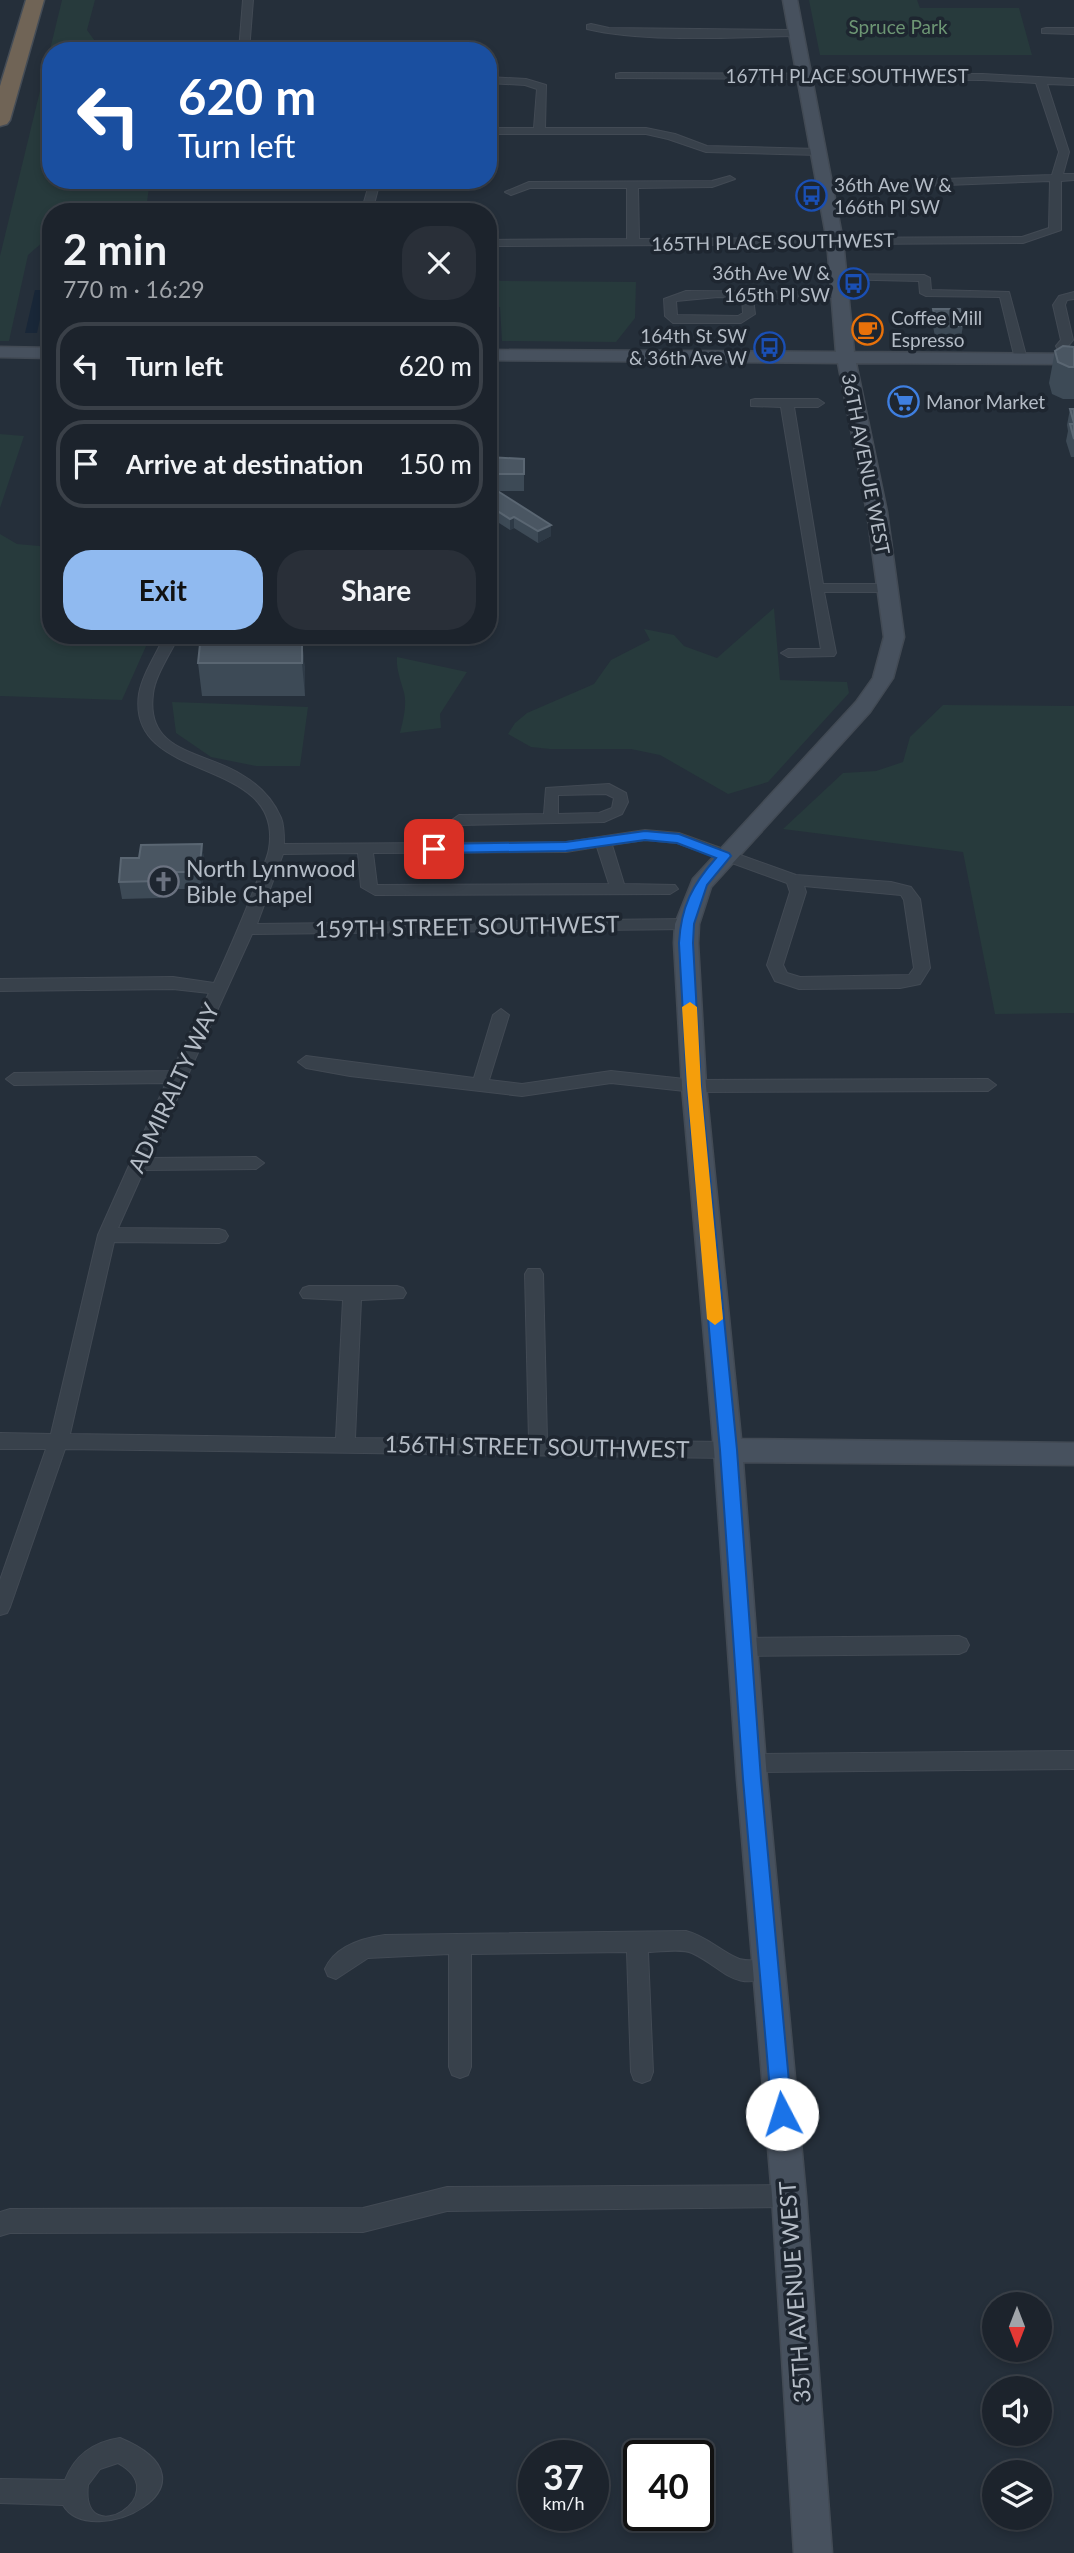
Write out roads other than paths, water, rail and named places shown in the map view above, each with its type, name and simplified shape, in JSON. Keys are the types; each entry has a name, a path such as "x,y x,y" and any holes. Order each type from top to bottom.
{"highway":[{"path":"0,55 21,0"},
{"path":"0,120 21,0"}],"main road":[{"name":"36TH AVENUE WEST","path":"790,0 835,241 846,359 889,587 894,637"},
{"path":"0,352 42,353"},
{"path":"497,355 1071,359"},
{"name":"35TH AVENUE WEST","path":"694,1086 687,924 701,884 863,706 883,678 894,637"},
{"name":"156TH STREET SOUTHWEST","path":"728,1450 1074,1454"}],"street":[{"path":"245,42 248,0"},
{"path":"591,27 609,31 698,34 795,33"},
{"path":"1046,31 1074,31"},
{"name":"167TH PLACE SOUTHWEST","path":"620,76 983,77 1074,82"},
{"path":"497,80 526,82 542,87 539,131"},
{"path":"1041,82 1064,152 1056,179"},
{"path":"497,131 646,131 671,136 706,149 818,152"},
{"path":"920,183 1074,177"},
{"path":"511,192 529,185 712,184 730,179"},
{"name":"165TH PLACE SOUTHWEST","path":"497,243 1023,240 1055,230 1056,179"},
{"path":"632,185 633,243"},
{"path":"838,277 924,278 926,292 1005,294 1021,359"},
{"path":"747,295 749,314 741,319 677,320 671,316 670,299 673,297 747,295 839,295"},
{"path":"1071,359 1062,346 1067,340 1059,305 1063,298 1074,295"},
{"path":"755,403 818,402"},
{"path":"786,403 829,653 788,653"},
{"path":"817,588 889,587"},
{"name":"ADMIRALTY WAY","path":"0,1607 59,1440 107,1234 247,929 277,849 275,820 262,797 236,777 177,753 156,737 146,723 146,692 168,644"},
{"path":"459,820 551,818"},
{"path":"277,849 566,847 645,835 679,838 794,880 891,887 905,891 912,899 922,968 914,980 799,983 781,977 775,965 798,892 794,880"},
{"path":"603,841 618,889"},
{"path":"365,849 366,881 369,887 375,890 670,889"},
{"name":"159TH STREET SOUTHWEST","path":"247,929 687,924"},
{"path":"0,985 173,983 220,989"},
{"path":"480,1084 500,1015"},
{"path":"306,1062 351,1070 522,1090 611,1077 694,1086 988,1085"},
{"path":"14,1079 177,1077"},
{"name":"35TH AVENUE WEST","path":"694,1086 728,1450 751,1763 789,2196 813,2553"},
{"path":"138,1164 256,1163"},
{"path":"107,1234 219,1236"},
{"path":"534,1274 538,1447"},
{"path":"309,1293 397,1293"},
{"path":"345,1444 352,1293"},
{"name":"156TH STREET SOUTHWEST","path":"0,1441 728,1450"},
{"path":"743,1647 959,1646"},
{"path":"751,1763 1074,1760"},
{"path":"336,1969 363,1948 637,1941 686,1941 697,1944 719,1962 737,1971 769,1968"},
{"path":"637,1941 642,2072"},
{"path":"460,1944 460,2067"},
{"path":"0,2224 10,2221 362,2220 447,2199 789,2196"},
{"path":"0,2491 74,2493"}],"water":[{"path":"35,290 42,290 42,319 37,333 25,333"}],"place":[{"name":"36th Ave W & 166th Pl SW","path":"811,196"},
{"name":"36th Ave W & 165th Pl SW","path":"853,284"},
{"name":"Coffee Mill Espresso","path":"868,329"},
{"name":"164th St SW & 36th Ave W","path":"770,347"},
{"name":"Manor Market","path":"903,402"},
{"name":"North Lynnwood Bible Chapel","path":"163,882"}],"park label":[{"name":"Spruce Park","path":"898,27"}]}
